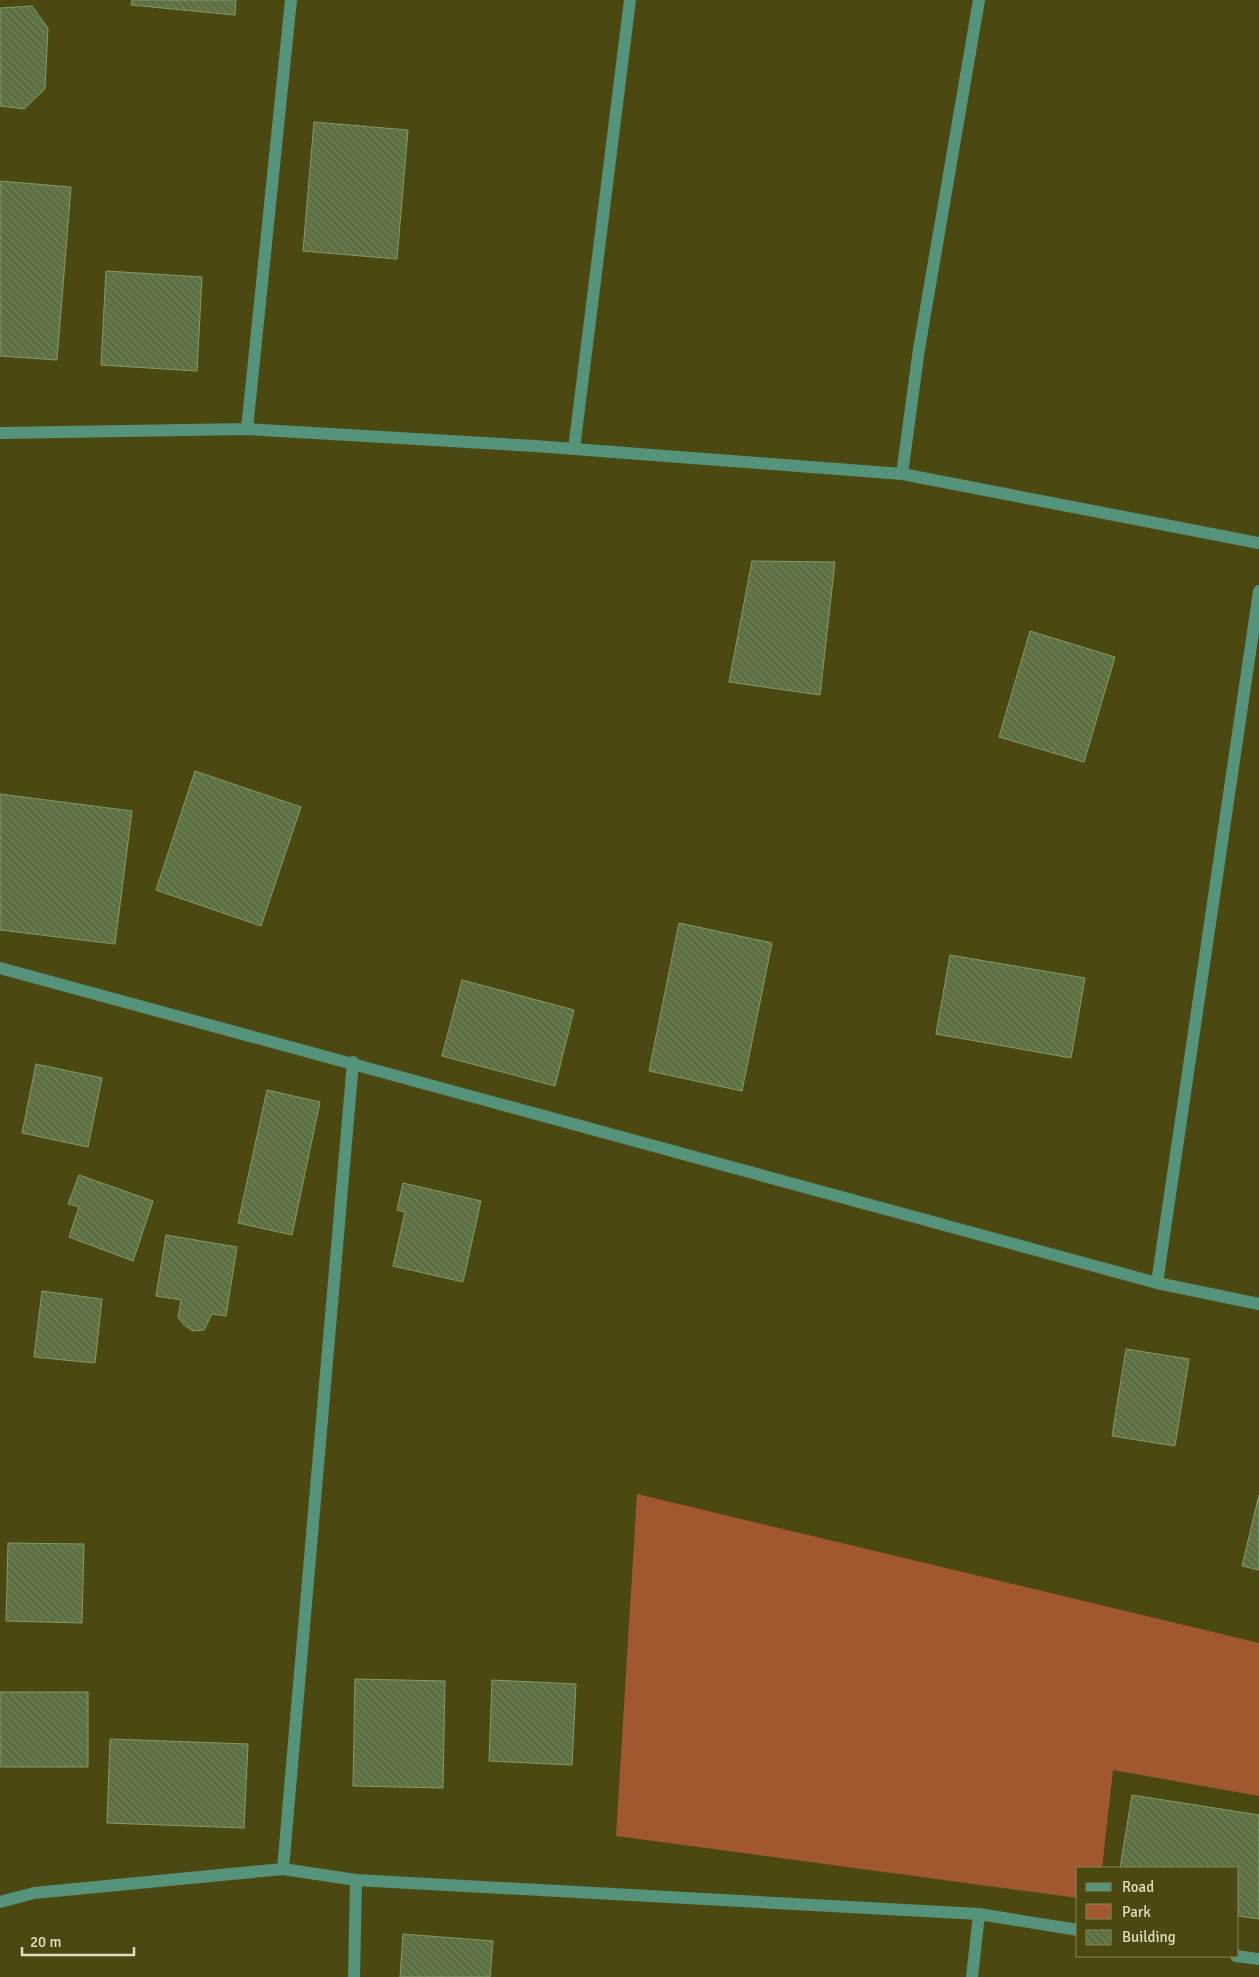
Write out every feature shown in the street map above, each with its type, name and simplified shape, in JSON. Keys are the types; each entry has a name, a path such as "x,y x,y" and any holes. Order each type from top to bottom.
{"street":[{"path":"247,429 291,0"},
{"path":"574,449 630,0"},
{"path":"902,474 919,349 979,0"},
{"path":"0,433 247,429 574,449 902,474 1259,543"},
{"path":"1157,1282 1259,590"},
{"path":"0,968 353,1062 1157,1282 1259,1304"},
{"path":"282,1869 353,1062"},
{"path":"0,1902 34,1893 282,1869 356,1880 979,1914 1076,1930"},
{"path":"354,1977 356,1880"},
{"path":"972,1977 979,1914"},
{"path":"1239,1957 1259,1960"}],"green space":[{"path":"637,1494 1259,1643 1259,1796 1113,1770 1102,1867 1076,1867 1076,1898 616,1836"}],"building":[{"path":"132,0 236,0 235,15 131,5"},
{"path":"32,6 48,28 45,89 24,109 0,106 0,8"},
{"path":"314,122 408,130 397,259 303,251"},
{"path":"0,181 71,187 57,360 0,356"},
{"path":"106,271 202,277 197,371 101,365"},
{"path":"752,561 835,562 820,695 729,682"},
{"path":"1030,631 1115,657 1084,762 999,737"},
{"path":"195,771 301,807 261,926 156,890"},
{"path":"0,794 132,811 115,944 0,930"},
{"path":"679,923 772,943 742,1091 649,1071"},
{"path":"950,955 1085,978 1071,1058 936,1034"},
{"path":"462,980 574,1010 555,1086 442,1056"},
{"path":"36,1064 102,1078 88,1147 22,1133"},
{"path":"267,1090 320,1102 292,1235 238,1223"},
{"path":"79,1175 153,1201 133,1261 69,1237 79,1207 68,1204"},
{"path":"403,1183 481,1201 463,1282 393,1266 405,1212 397,1210"},
{"path":"166,1235 237,1247 226,1316 212,1314 204,1330 193,1331 184,1325 178,1317 181,1300 156,1296"},
{"path":"42,1291 102,1299 95,1363 34,1357"},
{"path":"1126,1349 1189,1359 1175,1446 1112,1436"},
{"path":"1259,1495 1259,1570 1242,1566"},
{"path":"8,1543 84,1544 82,1623 6,1621"},
{"path":"355,1679 445,1681 443,1788 353,1786"},
{"path":"492,1680 576,1684 572,1765 489,1761"},
{"path":"0,1692 88,1692 88,1767 0,1767"},
{"path":"110,1739 248,1744 244,1828 107,1823"},
{"path":"1132,1795 1259,1815 1259,1919 1239,1916 1239,1867 1120,1867"},
{"path":"403,1934 493,1941 490,1977 400,1977"}]}
